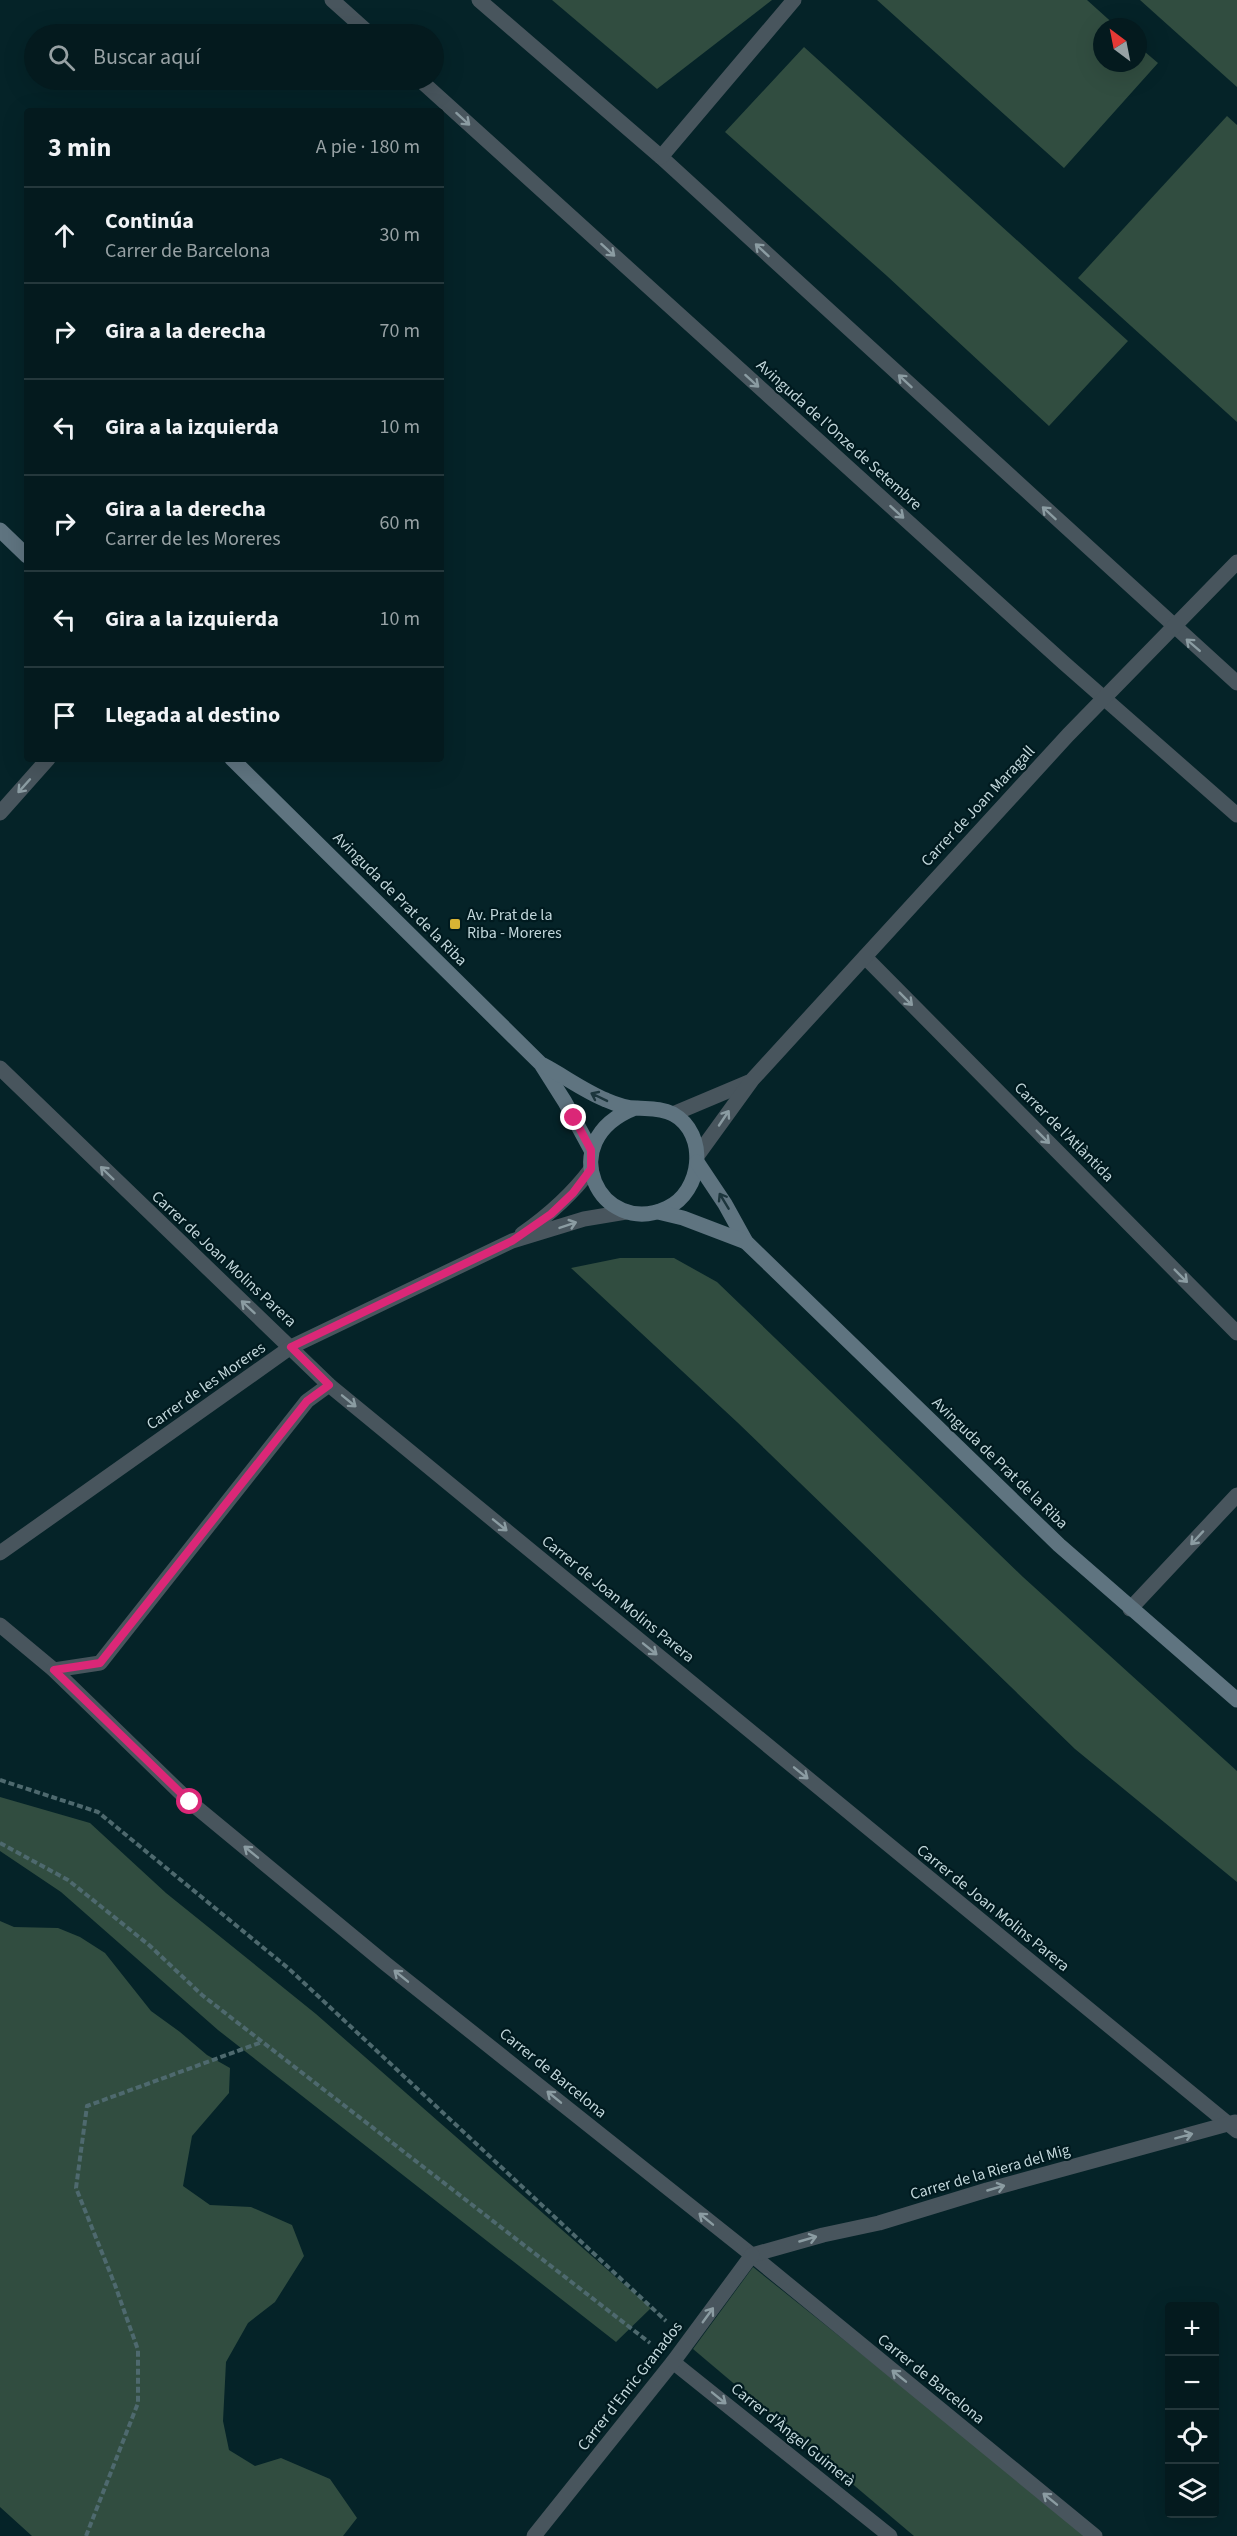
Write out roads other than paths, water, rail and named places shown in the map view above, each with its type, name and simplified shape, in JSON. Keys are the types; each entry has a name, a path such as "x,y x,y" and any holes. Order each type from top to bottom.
{"main road":[{"path":"0,530 24,553"},
{"name":"Avinguda de Prat de la Riba","path":"235,762 541,1064"},
{"path":"541,1064 607,1101 635,1108 655,1108 673,1114 692,1135 697,1159 746,1242"},
{"path":"541,1064 591,1150"},
{"path":"635,1108 610,1121 601,1130 591,1150 591,1169 603,1196 613,1206 627,1212 644,1214 658,1212 681,1200 693,1179 697,1159"},
{"path":"658,1212 683,1218 746,1242"},
{"name":"Avinguda de Prat de la Riba","path":"746,1242 1059,1545 1237,1700"}],"street":[{"path":"332,0 359,24"},
{"path":"479,0 661,157 1174,628 1237,683"},
{"path":"661,157 794,0"},
{"name":"Avinguda de l'Onze de Setembre","path":"431,90 1104,699 1237,815"},
{"name":"Carrer de Joan Maragall","path":"697,1159 752,1080 1104,699 1237,562"},
{"path":"0,813 45,762"},
{"name":"Carrer de l'Atlàntida","path":"865,957 1237,1333"},
{"name":"Carrer de Joan Molins Parera","path":"0,1068 329,1385 1234,2126"},
{"name":"Carrer de Joan Maragall","path":"673,1114 752,1080"},
{"name":"Carrer de les Moreres","path":"512,1241 551,1214 573,1193 591,1169"},
{"name":"Carrer de les Moreres","path":"0,1553 291,1347 512,1241 584,1219 627,1212"},
{"path":"54,1670 100,1663 307,1401 329,1385"},
{"path":"1130,1609 1237,1495"},
{"name":"Carrer de Barcelona","path":"0,1625 54,1670 190,1802 386,1964 752,2255 1095,2536"},
{"name":"Carrer de la Riera del Mig","path":"752,2255 823,2235 879,2223 987,2190 1234,2126"},
{"name":"Carrer d'Enric Granados","path":"534,2536 674,2362 752,2255"},
{"name":"Carrer d'Àngel Guimerà","path":"674,2362 890,2536"}],"place":[{"name":"Av. Prat de la Riba - Moreres","path":"455,924"}]}
